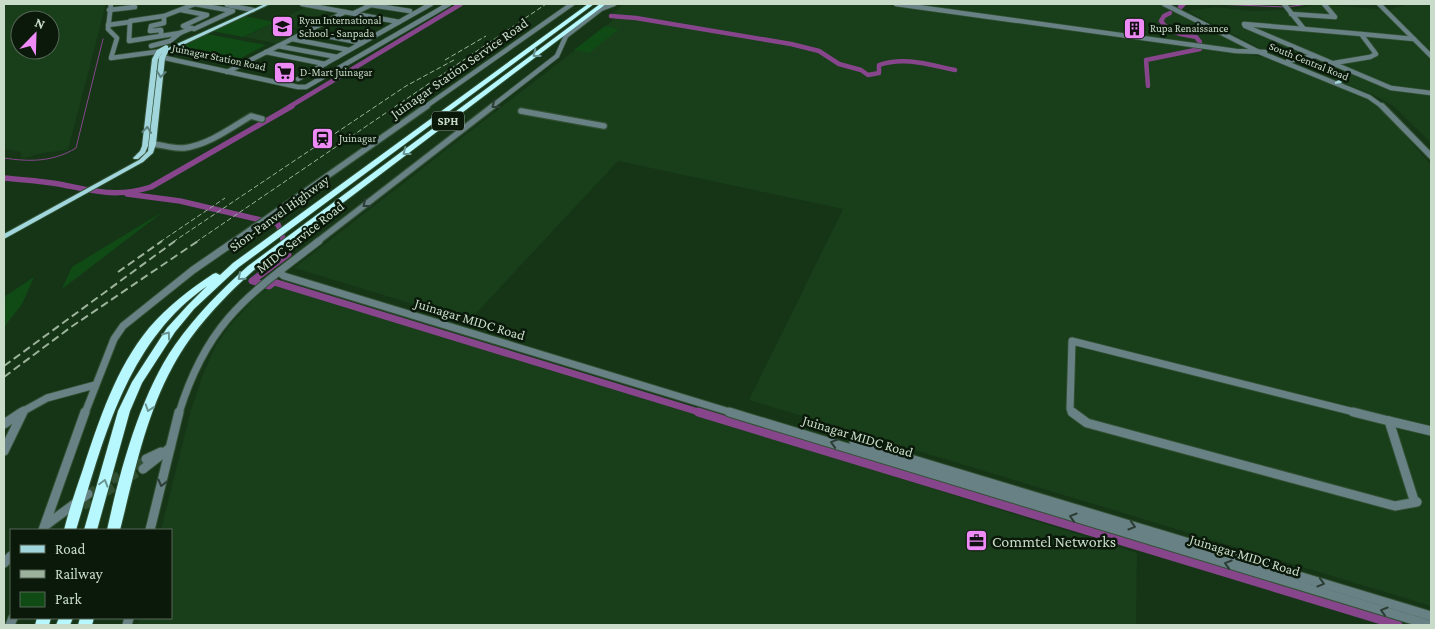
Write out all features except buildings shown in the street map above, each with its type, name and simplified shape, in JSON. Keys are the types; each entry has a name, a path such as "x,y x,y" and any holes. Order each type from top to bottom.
{"highway":[{"name":"Sion-Panvel Highway","path":"90,529 124,410 152,355 191,306 236,265 290,224 590,4"},
{"name":"Sion-Panvel Highway","path":"113,529 149,406 160,380 174,354 191,330 230,287 293,237 603,4"},
{"path":"70,529 81,503 108,414 119,385 135,355 176,305 203,284 236,265"}],"main road":[{"path":"161,54 262,4"},
{"path":"125,169 142,152 145,146 150,103 161,54 196,30 268,4"},
{"path":"4,232 142,161 151,152 154,144 161,54"},
{"path":"150,103 158,102"},
{"path":"4,237 65,201"}],"street":[{"path":"111,4 108,29 117,38 111,58 161,54"},
{"path":"108,25 164,16 195,4 233,11 196,30 168,31"},
{"path":"219,4 251,10"},
{"path":"302,4 399,22"},
{"path":"366,4 411,10 388,4"},
{"path":"354,13 372,4"},
{"path":"298,79 431,4"},
{"path":"302,86 444,4"},
{"path":"302,86 449,4"},
{"name":"Juinagar Station Service Road","path":"43,529 95,384 114,339 123,326 193,270 572,4"},
{"name":"MIDC Service Road","path":"150,529 180,409 192,375 219,327 234,310 269,278 557,56 563,35 601,10 614,4"},
{"path":"896,4 1236,51 1262,52"},
{"name":"South Central Road","path":"1166,4 1262,52 1338,82 1369,97 1385,108 1431,156"},
{"path":"1284,4 1304,29"},
{"path":"1290,12 1335,17 1325,5"},
{"path":"1381,5 1431,56"},
{"path":"110,10 134,7"},
{"path":"151,46 167,43 175,39 185,29 183,26 207,15 181,10"},
{"path":"227,72 344,12"},
{"path":"161,36 161,30 150,31 151,26 164,23 164,16"},
{"path":"130,20 129,41 180,33"},
{"path":"1414,39 1244,24 1390,88 1431,93"},
{"path":"305,32 362,43"},
{"path":"1334,63 1370,58 1376,54 1361,34"},
{"path":"292,39 349,50"},
{"path":"278,46 337,57"},
{"path":"266,52 325,64"},
{"name":"South Central Road","path":"1262,52 1338,82 1391,107 1431,150"},
{"name":"Juinagar Station Road","path":"161,54 302,86"},
{"name":"Juinagar Station Road","path":"161,54 227,72 302,86"},
{"path":"1288,61 1316,56"},
{"path":"521,111 604,126"},
{"path":"154,144 180,148 188,147 221,133 251,116 262,119"},
{"name":"Juinagar MIDC Road","path":"279,272 284,276 1431,616"},
{"path":"1389,420 1414,500 1418,502 1395,506 1086,423 1070,409 1072,341 1431,430"},
{"path":"4,424 38,400 95,384"},
{"path":"4,451 24,410"},
{"name":"Juinagar MIDC Road","path":"854,442 951,475 1430,625"},
{"path":"146,459 171,448"},
{"path":"143,469 171,448"},
{"path":"43,529 81,503"}],"shaded area":[{"path":"4,4 106,4 68,150 42,153 22,159 20,152 4,149"},
{"path":"624,4 883,4 1271,58 1366,98 1381,108 1431,165 1431,606 749,400 843,209 618,161 469,321 294,268 620,15 612,13"},
{"path":"908,4 1163,4 1245,46 1240,50"},
{"path":"1319,4 1389,10 1408,4 1431,4 1431,143 1396,108 1378,97 1262,49 1187,11 1215,7 1254,11 1297,9"},
{"name":"Ryan International School - Sanpada","path":"308,6 329,11 292,29 302,32 279,44 244,37"},
{"path":"277,281 1137,553 1136,625 138,625 140,619 172,619 172,529 161,529 191,410 203,374 215,347 228,328 254,299"}],"green space":[{"path":"244,16 275,22 243,37 212,31"},
{"path":"605,26 619,29 589,53 574,50"},
{"path":"207,34 266,45 227,65 171,53"},
{"path":"164,211 62,289 72,267"},
{"path":"34,277 22,304 4,327 4,297"}],"waterway":[{"path":"289,107 461,4"},
{"path":"1181,8 1183,4"},
{"path":"1213,4 1286,7 1309,4"},
{"path":"1344,4 1366,4"},
{"path":"1170,13 1164,16 1161,21 1164,25 1176,33 1196,37 1200,42"},
{"path":"611,16 636,18 791,44 819,51 839,64 861,70 868,75 879,73 879,65 898,61 917,62 955,70"},
{"path":"4,158 41,160 59,156 76,148 103,39"},
{"path":"1148,86 1146,60 1200,49"},
{"path":"4,178 116,193 151,187 292,106"},
{"path":"127,194 180,201 278,224 284,242"},
{"path":"284,241 288,254 252,281 269,286 274,282 702,413"},
{"path":"698,412 1398,625"}],"tunnel":[{"path":"88,494 146,459"},
{"path":"83,506 143,469"}],"railway":[{"path":"196,242 546,4"},
{"path":"445,60 486,36"},
{"path":"173,242 406,86 454,60"},
{"path":"160,242 225,198"},
{"path":"118,272 162,241"},
{"path":"4,366 175,241"},
{"path":"4,377 71,327 198,241"}],"place":[{"name":"Ryan International School - Sanpada","path":"283,26"},
{"name":"Rupa Renaissance","path":"1134,28"},
{"name":"D-Mart Juinagar","path":"284,72"},
{"name":"Juinagar","path":"323,138"},
{"name":"Commtel Networks","path":"976,541"}]}
